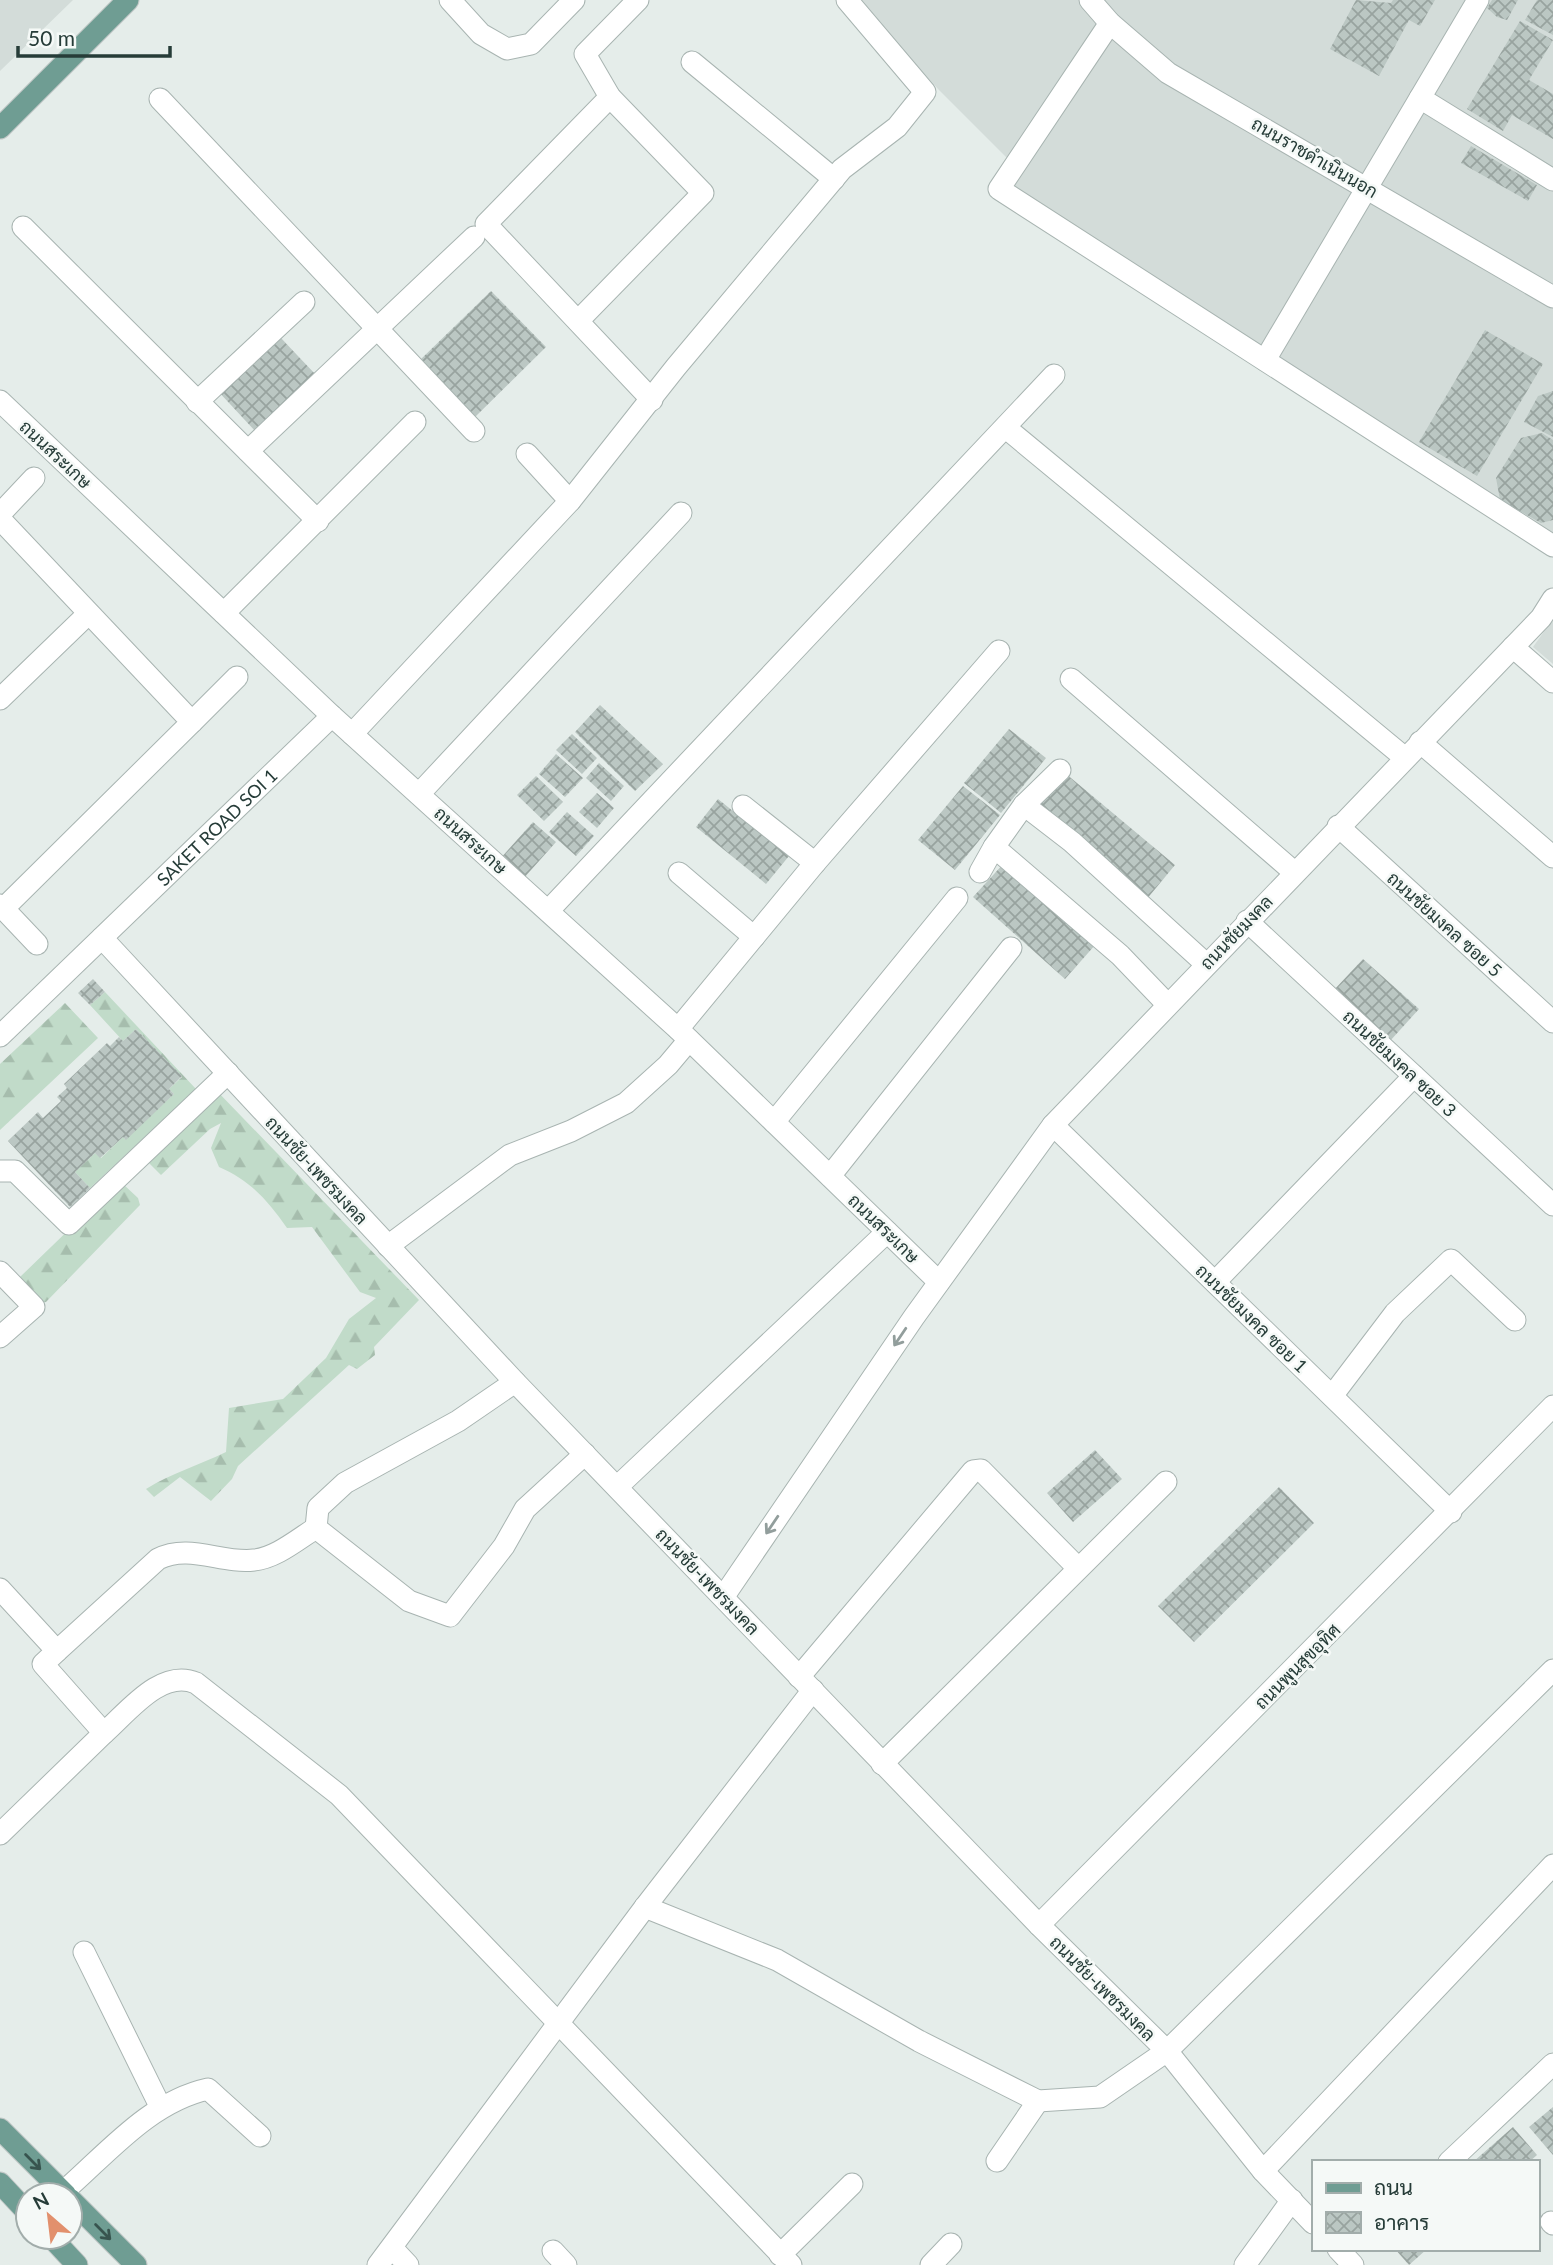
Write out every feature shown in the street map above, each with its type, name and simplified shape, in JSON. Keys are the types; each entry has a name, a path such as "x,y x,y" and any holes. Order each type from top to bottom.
{"main road":[{"path":"0,128 128,0"},
{"path":"0,2129 52,2181"},
{"path":"0,2183 14,2198"},
{"path":"84,2213 136,2265"},
{"path":"64,2251 77,2265"}],"street":[{"path":"450,0 481,34 507,49 531,44 574,0"},
{"path":"578,321 703,193 610,97 585,54 638,0"},
{"path":"352,734 570,501 834,179 897,127 925,92 847,0"},
{"name":"ถนนราชดำเนินนอก","path":"1090,0 1110,23 1168,73 1553,297"},
{"path":"1265,360 1478,0"},
{"path":"1110,23 999,188 1553,545"},
{"path":"692,62 834,179"},
{"path":"610,97 486,224 652,400"},
{"path":"1420,98 1553,180"},
{"path":"160,99 474,432"},
{"path":"23,227 318,521"},
{"path":"248,452 474,237"},
{"path":"197,402 304,302"},
{"path":"549,910 1054,375"},
{"name":"ถนนสระเกษ","path":"0,401 332,716 684,1035 939,1282"},
{"path":"224,613 415,422"},
{"path":"1006,428 1404,757"},
{"path":"527,454 570,501"},
{"path":"34,478 0,517 192,722"},
{"path":"419,794 681,513"},
{"name":"ถนนชัยมงคล","path":"724,1596 939,1282 1053,1125 1404,757 1541,618 1553,599"},
{"path":"0,699 88,614"},
{"path":"1513,647 1553,682"},
{"path":"388,1245 510,1155 571,1131 626,1104 668,1065 684,1035 754,937 999,651"},
{"path":"37,944 2,907 237,677"},
{"path":"1071,679 1294,872"},
{"name":"SAKET ROAD SOI 1","path":"0,1036 332,716"},
{"path":"1420,742 1553,857"},
{"path":"980,872 1024,805 1060,770"},
{"path":"1024,805 1072,842 1206,964"},
{"path":"743,806 815,863"},
{"name":"ถนนชัยมงคล ซอย 5","path":"1338,827 1553,1023"},
{"path":"994,847 1120,954 1167,1004"},
{"path":"679,873 754,937"},
{"path":"774,1122 957,898"},
{"name":"ถนนชัยมงคล ซอย 3","path":"1247,921 1553,1205"},
{"name":"ถนนชัย-เพชรมงคล","path":"102,938 515,1382 1039,1926 1167,2051 1263,2171 1312,2222"},
{"path":"830,1176 1011,948"},
{"path":"0,1171 15,1171 69,1224 228,1073"},
{"path":"1215,1282 1414,1076"},
{"name":"ถนนชัยมงคล ซอย 1","path":"1053,1125 1451,1512"},
{"path":"617,1487 887,1231"},
{"path":"1332,1396 1395,1313 1451,1260 1515,1320"},
{"path":"0,1272 34,1307 0,1337"},
{"path":"316,1528 318,1508 345,1483 458,1421 515,1382"},
{"name":"ถนนพูนสุขอุทิศ","path":"1039,1926 1553,1406"},
{"path":"316,1528 409,1601 450,1616 505,1546 525,1509 585,1454"},
{"path":"378,2265 393,2249 645,1907 806,1683 973,1471 981,1470 1078,1568"},
{"path":"882,1764 1166,1482"},
{"path":"104,1732 43,1664 158,1559 169,1553 255,1560 276,1553 316,1528"},
{"path":"0,1589 57,1651"},
{"path":"645,1907 777,1960 919,2041 1038,2101 1100,2097 1167,2051 1553,1670"},
{"path":"0,1834 104,1732 166,1681 180,1678 195,1683 339,1795 785,2260 852,2184"},
{"path":"1263,2171 1553,1865"},
{"path":"84,1952 160,2106"},
{"path":"1451,2160 1551,2071"},
{"path":"81,2181 160,2106 208,2089 260,2136"},
{"path":"997,2161 1038,2101"},
{"path":"1245,2265 1292,2200"},
{"path":"931,2265 951,2244"},
{"path":"393,2249 408,2265"}],"shaded area":[{"path":"0,0 73,0 0,71"},
{"path":"858,0 1553,0 1553,556 991,191 1010,161 939,90"},
{"path":"1553,619 1553,664 1533,647"}],"green space":[{"path":"105,992 196,1089 90,1188 75,1172 95,1153 101,1158 123,1137 125,1139 174,1094 169,1089 182,1077 136,1029 123,1041 90,1005"},
{"path":"65,1003 98,1038 0,1130 0,1064"},
{"path":"215,1089 419,1300 374,1347 375,1355 357,1369 349,1365 238,1466 232,1479 211,1501 180,1477 154,1497 146,1489 226,1452 229,1408 283,1399 326,1358 349,1319 376,1298 360,1292 312,1227 287,1228 258,1192 219,1167 211,1148 221,1123 210,1129 161,1175 148,1162"},
{"path":"123,1184 138,1198 140,1205 46,1302 39,1303 20,1284 20,1277 115,1185"}],"building":[{"path":"1356,0 1391,3 1393,0 1435,0 1420,26 1409,20 1379,76 1330,49"},
{"path":"1492,0 1518,0 1507,20 1497,17 1487,8"},
{"path":"1537,0 1553,0 1553,35 1525,20"},
{"path":"1520,21 1553,40 1529,80 1553,94 1553,139 1512,115 1503,131 1467,109"},
{"path":"1471,146 1537,185 1528,201 1461,163"},
{"path":"491,291 546,347 475,417 419,361"},
{"path":"1485,330 1543,364 1477,476 1419,442"},
{"path":"277,334 317,376 257,433 217,390"},
{"path":"1553,391 1553,437 1524,422 1538,396"},
{"path":"1542,433 1553,440 1553,520 1541,523 1500,500 1496,478 1521,438"},
{"path":"600,705 663,764 635,791 575,732"},
{"path":"1009,729 1046,758 1001,813 964,783"},
{"path":"572,734 597,758 582,774 556,750"},
{"path":"556,754 583,778 565,797 539,774"},
{"path":"599,763 624,786 611,801 586,778"},
{"path":"1065,773 1175,865 1146,900 1036,807"},
{"path":"536,776 563,802 544,821 517,795"},
{"path":"963,786 1000,815 955,870 918,840"},
{"path":"597,793 614,808 597,828 579,812"},
{"path":"718,799 789,856 766,884 696,827"},
{"path":"567,812 594,836 576,856 549,832"},
{"path":"533,822 556,842 523,879 500,859"},
{"path":"1005,862 1096,944 1065,979 973,897"},
{"path":"1363,959 1419,1009 1390,1041 1334,990"},
{"path":"93,979 105,992 90,1005 78,993"},
{"path":"136,1029 182,1076 169,1089 174,1094 126,1140 123,1137 100,1158 95,1153 75,1172 90,1188 70,1207 8,1141 38,1112 43,1118 61,1101 57,1097 67,1088 64,1084 107,1043 110,1046 119,1037 123,1041"},
{"path":"1095,1450 1122,1479 1073,1522 1047,1493"},
{"path":"1279,1487 1314,1523 1194,1642 1158,1606"},
{"path":"1553,2107 1553,2155 1529,2127"},
{"path":"1513,2127 1537,2155 1531,2160 1475,2160"},
{"path":"1397,2251 1425,2251 1409,2265"}]}
